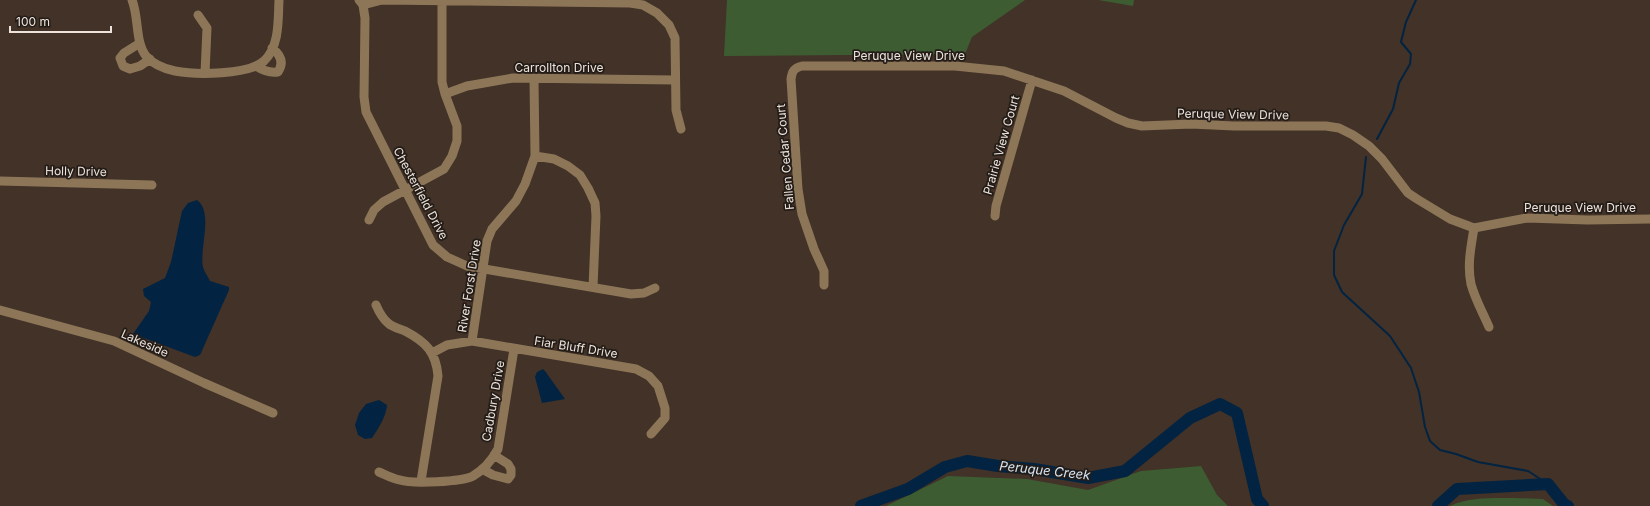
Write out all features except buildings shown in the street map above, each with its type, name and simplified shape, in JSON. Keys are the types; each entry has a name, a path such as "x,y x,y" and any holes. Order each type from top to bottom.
{"street":[{"path":"132,0 135,8 140,43 146,55 158,65 174,71 205,73 236,72 251,68 264,61 272,48 278,33 279,0"},
{"path":"361,3 382,0 442,0 630,2 643,5 657,13 669,25 675,38 676,110 681,129"},
{"path":"369,220 374,210 383,202 444,169 452,156 457,141 457,126 442,82 442,0"},
{"name":"Chesterfield Drive","path":"361,3 366,18 364,97 366,112 433,245 447,257 467,266 631,294 644,293 655,288"},
{"path":"198,15 206,28 205,73"},
{"path":"140,43 124,53 120,58 123,66 130,69 140,66 150,59"},
{"path":"256,66 263,71 271,73 278,72 281,68 282,61 279,55 272,48"},
{"name":"Peruque View Drive","path":"792,71 802,66 955,66 1004,71 1064,91 1122,121 1142,126 1191,124 1234,126 1326,126 1339,128 1353,135 1369,146 1382,159 1408,193 1417,200 1450,219 1474,228 1527,218 1602,220 1650,219"},
{"name":"Fallen Cedar Court","path":"792,71 792,105 798,189 802,214 814,249 824,271 824,285"},
{"name":"Carrollton Drive","path":"445,94 467,86 513,78 675,80"},
{"name":"River Forst Drive","path":"472,341 487,241 492,229 516,202 525,184 534,156 534,79"},
{"name":"Prairie View Court","path":"995,216 996,206 1032,80"},
{"path":"534,156 554,159 568,166 580,175 595,203 596,216 593,287"},
{"name":"Holly Drive","path":"0,181 152,185"},
{"path":"1474,228 1470,251 1471,284 1489,327"},
{"path":"376,305 381,316 389,324 416,337 432,353 437,364 438,376 421,481"},
{"name":"Lakeside","path":"0,310 114,341 204,383 274,413"},
{"name":"Fiar Bluff Drive","path":"432,353 447,345 472,341 636,369 649,376 658,386 665,408 665,418 651,434"},
{"name":"Cadbury Drive","path":"379,472 400,481 458,481 472,476 482,470 492,460 498,449 514,349"},
{"name":"Cadbury Drive","path":"482,470 508,479 511,475 511,469 508,464 494,455"}],"green space":[{"path":"727,0 1025,0 972,37 965,54 724,56"},
{"path":"1098,0 1134,0 1133,6"},
{"path":"1201,466 1217,495 1228,506 886,506 948,476 1027,479 1088,490 1141,471"},
{"path":"1489,498 1543,499 1553,506 1450,506 1465,501"}],"water":[{"path":"197,200 205,213 202,259 204,269 210,281 229,287 229,290 200,355 195,357 133,334 149,311 151,302 144,296 143,289 165,278 171,262 182,211 188,203"},
{"path":"543,369 565,399 542,403 535,377 537,372"},
{"path":"379,400 387,405 385,414 372,438 365,439 358,435 355,425 359,413 366,404"}],"waterway":[{"path":"1377,139 1393,109 1399,83 1410,64 1411,54 1401,42 1406,22 1416,0"},
{"path":"1366,157 1362,194 1344,225 1334,251 1334,275 1342,292 1390,336 1411,368 1419,392 1425,427 1430,441 1440,450 1478,462 1528,471 1548,484"},
{"name":"Peruque Creek","path":"861,506 908,489 945,467 967,461 998,466 1034,469 1088,478 1125,471 1190,418 1220,404 1237,413 1257,499 1263,506"},
{"name":"Peruque Creek","path":"1438,506 1457,489 1548,484 1564,504 1568,506"}]}
